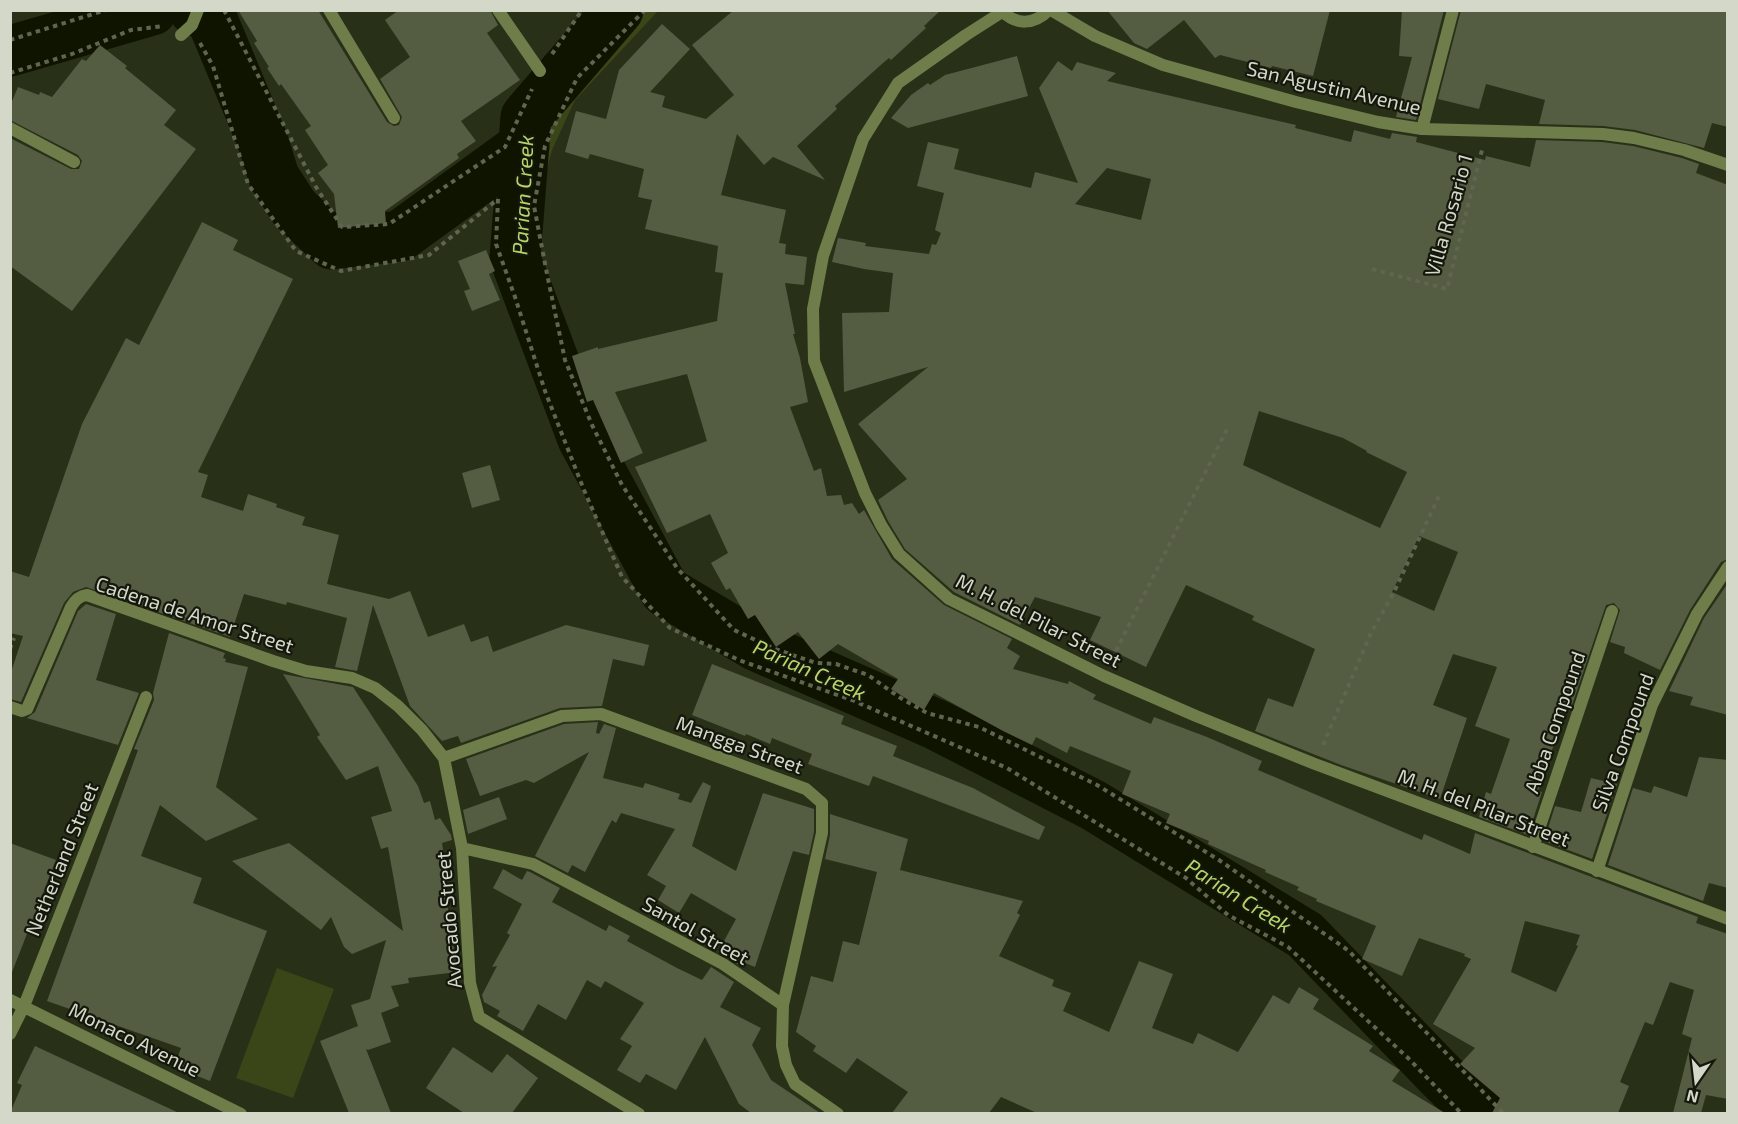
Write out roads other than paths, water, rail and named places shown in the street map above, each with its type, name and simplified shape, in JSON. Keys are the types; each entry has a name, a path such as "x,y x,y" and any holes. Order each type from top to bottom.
{"street":[{"path":"187,30 198,10"},
{"path":"329,10 394,118"},
{"path":"498,10 540,71"},
{"path":"1001,11 1011,19 1032,22 1050,10"},
{"name":"San Agustin Avenue","path":"1050,10 1095,36 1163,65 1378,122 1422,129 1603,134 1634,138 1684,150 1728,165"},
{"path":"1422,129 1453,10"},
{"name":"M. H. del Pilar Street","path":"1001,11 898,83 863,139 823,256 813,309 814,361 865,493 899,554 949,599 1104,676 1315,764 1728,919"},
{"path":"10,128 75,162"},
{"name":"Silva Compound","path":"1597,871 1652,705 1697,614 1728,567"},
{"name":"Cadena de Amor Street","path":"10,707 25,711 74,600 82,596 105,600 306,671 352,678"},
{"name":"Abba Compound","path":"1533,847 1612,611"},
{"name":"Avocado Street","path":"352,678 375,688 398,706 422,730 444,758 462,848 470,983 479,1017 639,1113"},
{"name":"Netherland Street","path":"10,1034 24,1006 146,697"},
{"name":"Mangga Street","path":"444,758 562,716 601,714 806,789 822,803 822,833 783,1005"},
{"name":"Santol Street","path":"462,848 533,864 723,964 783,1005"},
{"name":"Monaco Avenue","path":"10,1000 241,1113"},
{"path":"783,1005 782,1046 786,1065 795,1084 838,1113"}],"waterway":[{"path":"10,51 152,10"},
{"path":"194,10 211,17 263,142 274,177 294,208 332,244 400,236 524,146"},
{"name":"Parian Creek","path":"618,10 526,117 515,258 583,439 665,591 757,646 937,725 1093,805 1305,935 1480,1114"}]}
